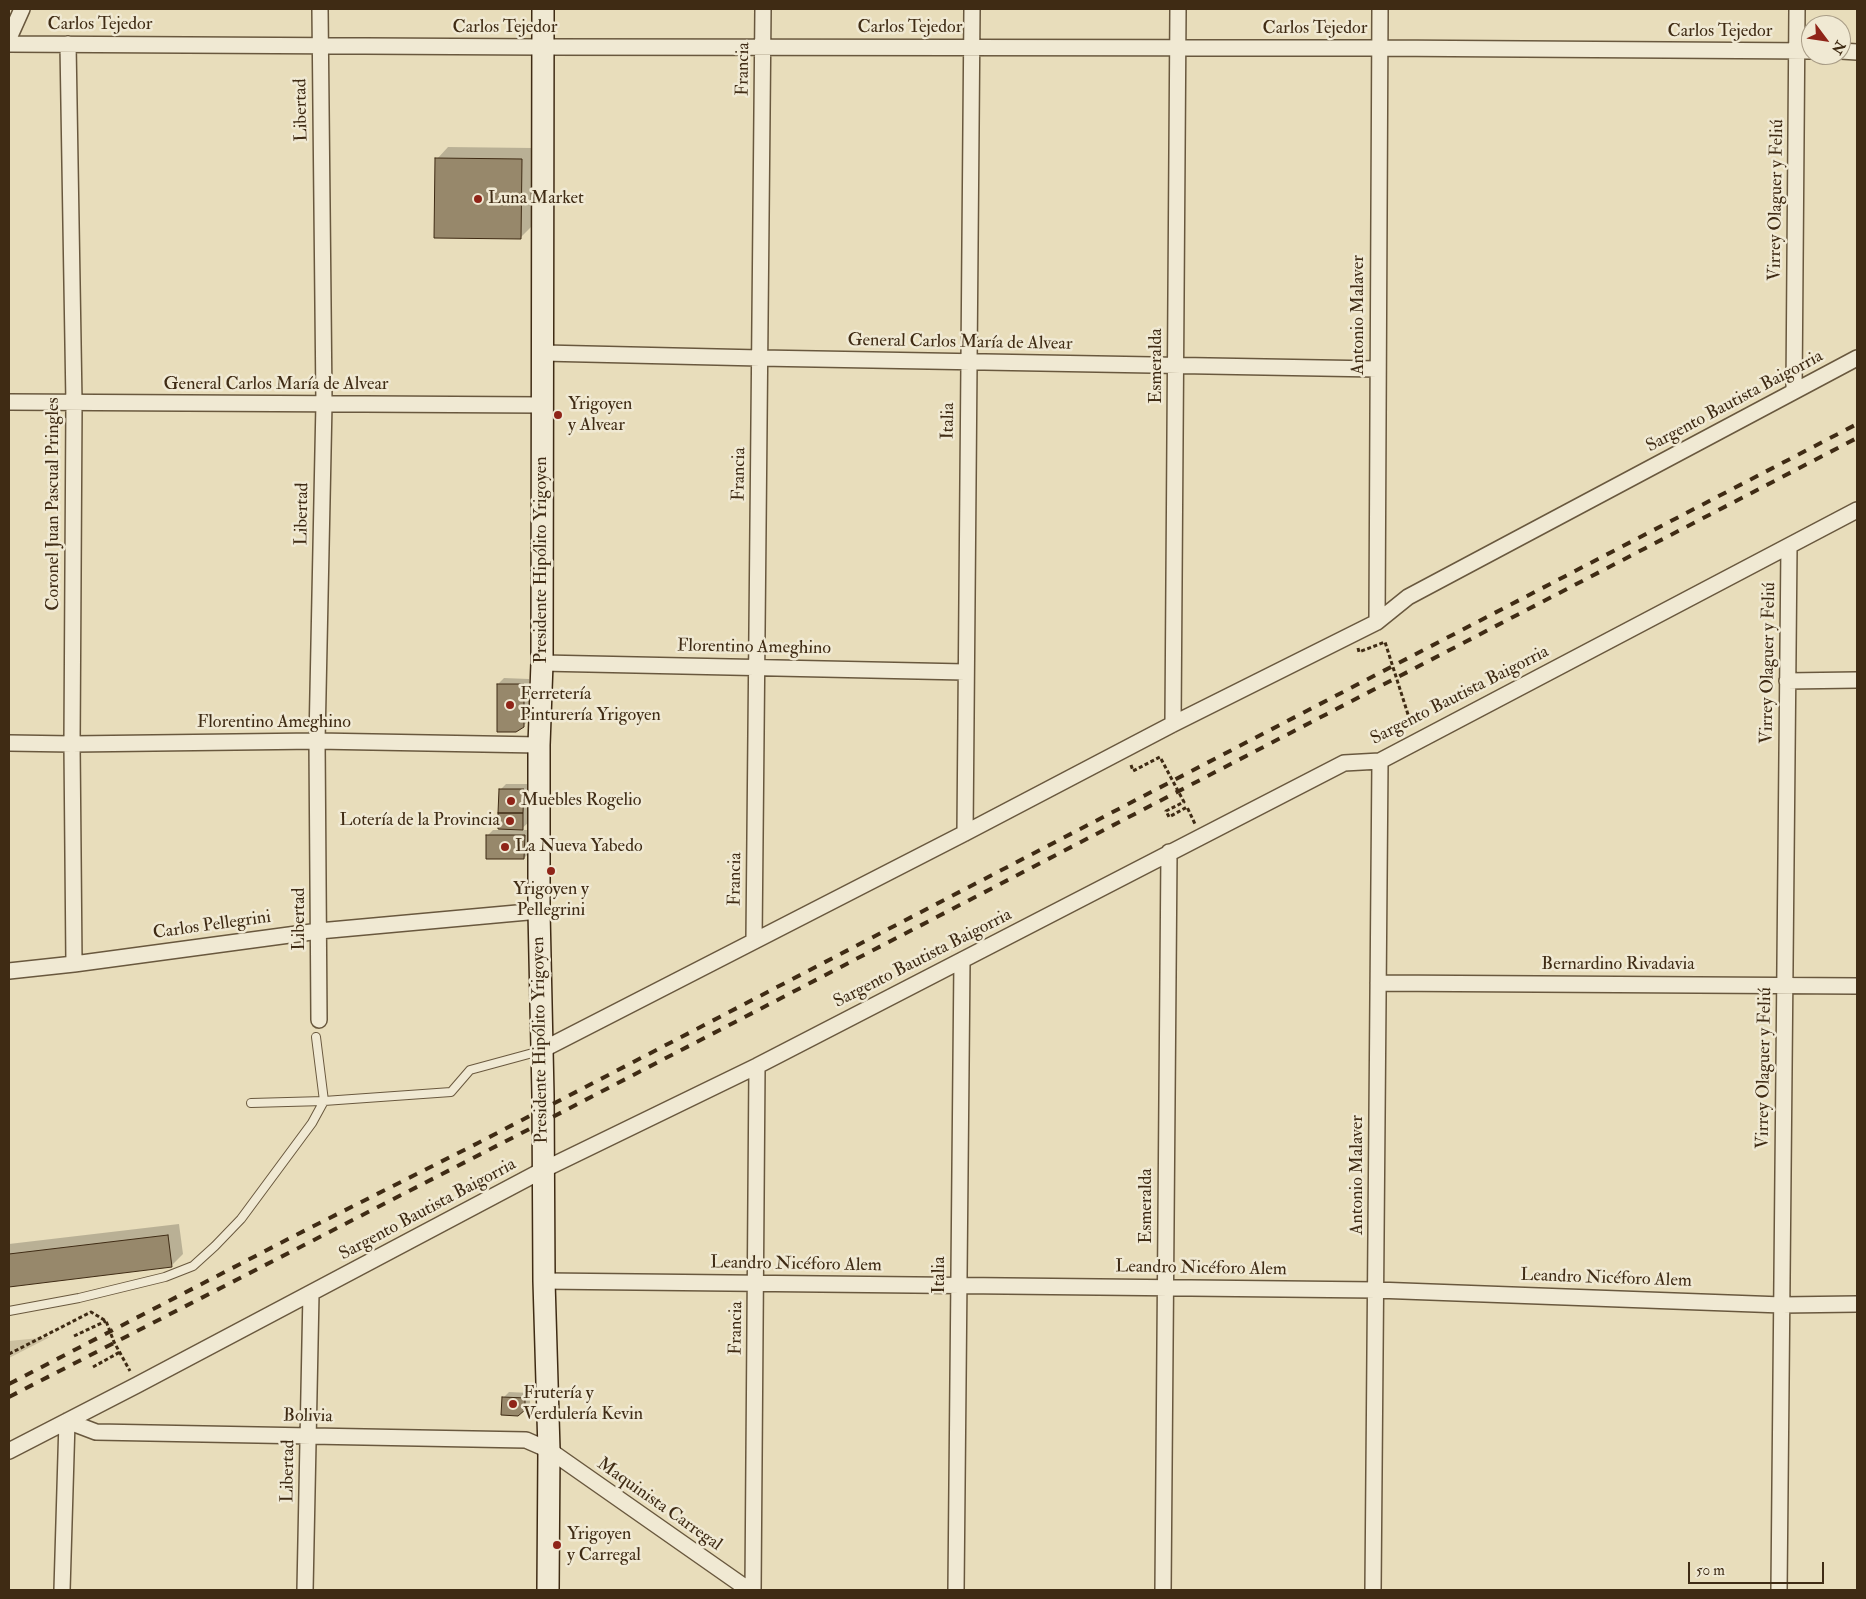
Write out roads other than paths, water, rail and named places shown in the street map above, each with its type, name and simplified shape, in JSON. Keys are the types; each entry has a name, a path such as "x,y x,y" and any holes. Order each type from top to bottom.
{"street":[{"path":"9,38 22,9"},
{"name":"Libertad","path":"319,1020 317,741 324,404 320,9"},
{"name":"Presidente Hipólito Yrigoyen","path":"543,9 542,663 539,745 539,911 544,1281 549,1450 548,1590"},
{"name":"Francia","path":"754,940 763,9"},
{"name":"Italia","path":"965,833 972,9"},
{"name":"Esmeralda","path":"1173,724 1178,9"},
{"name":"Antonio Malaver","path":"1377,622 1380,9"},
{"name":"Virrey Olaguer y Feliú","path":"1797,9 1801,33"},
{"name":"Carlos Tejedor","path":"9,44 1801,51"},
{"name":"Coronel Juan Pascual Pringles","path":"68,44 74,403 72,744 74,964"},
{"name":"Virrey Olaguer y Feliú","path":"1794,391 1804,65"},
{"name":"General Carlos María de Alvear","path":"543,353 1377,369"},
{"name":"Sargento Bautista Baigorria","path":"542,1050 1173,724 1377,622 1408,597 1857,358"},
{"name":"General Carlos María de Alvear","path":"9,402 542,405"},
{"name":"Sargento Bautista Baigorria","path":"9,1451 138,1385 543,1170 757,1066 1344,763 1380,761 1857,510"},
{"name":"Virrey Olaguer y Feliú","path":"1779,1590 1789,546"},
{"name":"Florentino Ameghino","path":"542,663 965,672"},
{"path":"1787,680 1857,680"},
{"name":"Florentino Ameghino","path":"9,743 317,741 539,745"},
{"name":"Antonio Malaver","path":"1373,1590 1380,761"},
{"name":"Esmeralda","path":"1163,1590 1169,852"},
{"name":"Carlos Pellegrini","path":"9,971 319,931 539,911"},
{"name":"Italia","path":"956,1590 962,960"},
{"name":"Bernardino Rivadavia","path":"1378,983 1857,986"},
{"name":"Francia","path":"753,1590 757,1066"},
{"name":"Leandro Nicéforo Alem","path":"544,1281 1376,1290 1782,1305 1857,1304"},
{"name":"Libertad","path":"305,1590 311,1293"},
{"path":"62,1590 67,1420"},
{"name":"Bolivia","path":"67,1420 96,1432 526,1440 549,1450"},
{"name":"Maquinista Carregal","path":"549,1450 749,1590"}],"lane":[{"path":"9,1311 78,1298 145,1282 193,1266 241,1219 312,1123 324,1101 316,1037"},
{"path":"250,1103 324,1101 451,1092 470,1070 542,1050"}],"railway":[{"path":"9,1384 478,1143 1857,424"},
{"path":"9,1397 543,1122 1857,438"}],"place":[{"name":"Luna Market","path":"478,199"},
{"name":"Yrigoyen y Alvear","path":"558,415"},
{"name":"Ferretería Pinturería Yrigoyen","path":"510,705"},
{"name":"Muebles Rogelio","path":"511,801"},
{"name":"Lotería de la Provincia","path":"510,821"},
{"name":"La Nueva Yabedo","path":"505,847"},
{"name":"Yrigoyen y Pellegrini","path":"551,871"},
{"name":"Frutería y Verdulería Kevin","path":"513,1404"},
{"name":"Yrigoyen y Carregal","path":"557,1545"}]}
